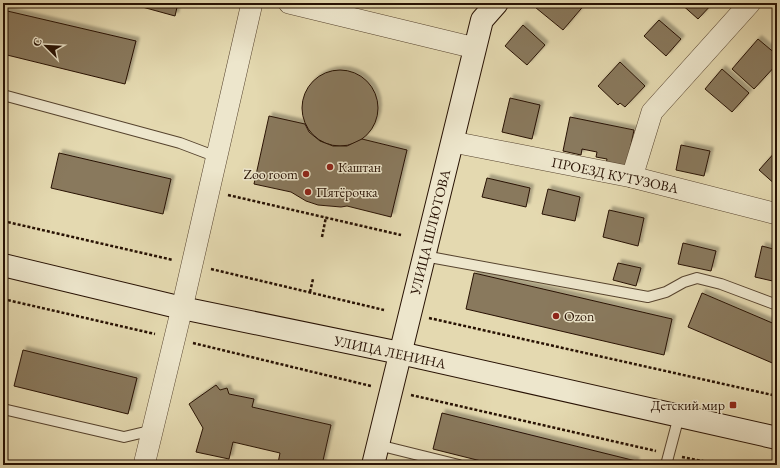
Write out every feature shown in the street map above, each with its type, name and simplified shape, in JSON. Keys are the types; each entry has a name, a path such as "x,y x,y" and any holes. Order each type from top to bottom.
{"main road":[{"name":"УЛИЦА ШЛЮТОВА","path":"375,455 482,20 497,3"},
{"name":"УЛИЦА ЛЕНИНА","path":"3,265 182,308 400,353 777,438"}],"street":[{"path":"144,465 182,308 252,3"},
{"path":"289,3 475,48"},
{"path":"632,177 652,112 750,3"},
{"name":"ПРОЕЗД КУТУЗОВА","path":"453,142 632,177 777,214"}],"lane":[{"path":"3,95 180,143 217,157"},
{"path":"424,256 648,296 666,292 684,282 697,278 721,284 777,305"},
{"path":"3,409 124,437 145,432 151,434"},
{"path":"666,465 679,416"},
{"path":"375,455 459,465"}],"path":[{"path":"209,190 401,235"},
{"path":"322,237 326,218"},
{"path":"310,292 313,278"},
{"path":"3,299 391,390 723,465"},
{"path":"428,318 777,396"}],"building":[{"path":"135,3 178,3 175,16 135,5"},
{"path":"530,3 586,3 563,30"},
{"path":"680,3 713,3 698,19"},
{"path":"3,10 136,41 125,84 3,54"},
{"path":"659,20 681,39 666,56 644,36"},
{"path":"523,25 545,45 527,65 505,46"},
{"path":"758,39 777,55 777,64 754,89 732,69"},
{"path":"620,62 645,86 625,107 620,103 618,105 598,86"},
{"path":"722,69 749,93 732,112 705,89"},
{"path":"340,70 355,73 367,81 375,93 378,108 375,123 367,135 355,143 340,146 325,143 313,135 305,123 302,108 305,93 313,81 325,73"},
{"path":"510,98 540,105 532,139 502,132"},
{"name":"Каштан","path":"269,116 305,124 309,132 320,141 333,146 347,146 362,139 407,150 391,217 347,206 341,207 318,205 306,201 291,192 254,184"},
{"path":"570,117 634,130 626,169 606,164 607,159 596,157 597,152 582,149 581,155 563,151"},
{"path":"681,145 710,151 704,176 676,170"},
{"path":"777,150 777,186 759,170"},
{"path":"59,153 171,179 163,214 51,188"},
{"path":"487,178 530,188 526,207 482,197"},
{"path":"548,189 580,197 575,221 542,214"},
{"path":"609,210 644,218 638,246 603,237"},
{"path":"683,243 716,251 711,271 678,264"},
{"path":"762,246 777,250 777,282 755,277"},
{"path":"618,263 641,268 636,286 613,280"},
{"path":"474,273 672,319 664,355 466,309"},
{"path":"702,293 777,325 777,365 688,327"},
{"path":"23,350 137,378 128,414 14,386"},
{"path":"216,385 220,390 227,388 229,394 254,399 252,407 331,425 322,465 281,465 278,463 280,453 233,442 229,459 196,452 203,428 189,404"},
{"path":"442,413 636,461 635,465 497,465 433,449"}],"place":[{"name":"Каштан","path":"330,167"},
{"name":"Zoo room","path":"306,174"},
{"name":"Пятёрочка","path":"308,192"},
{"name":"Ozon","path":"556,316"},
{"name":"Детский мир","path":"733,405"}]}
